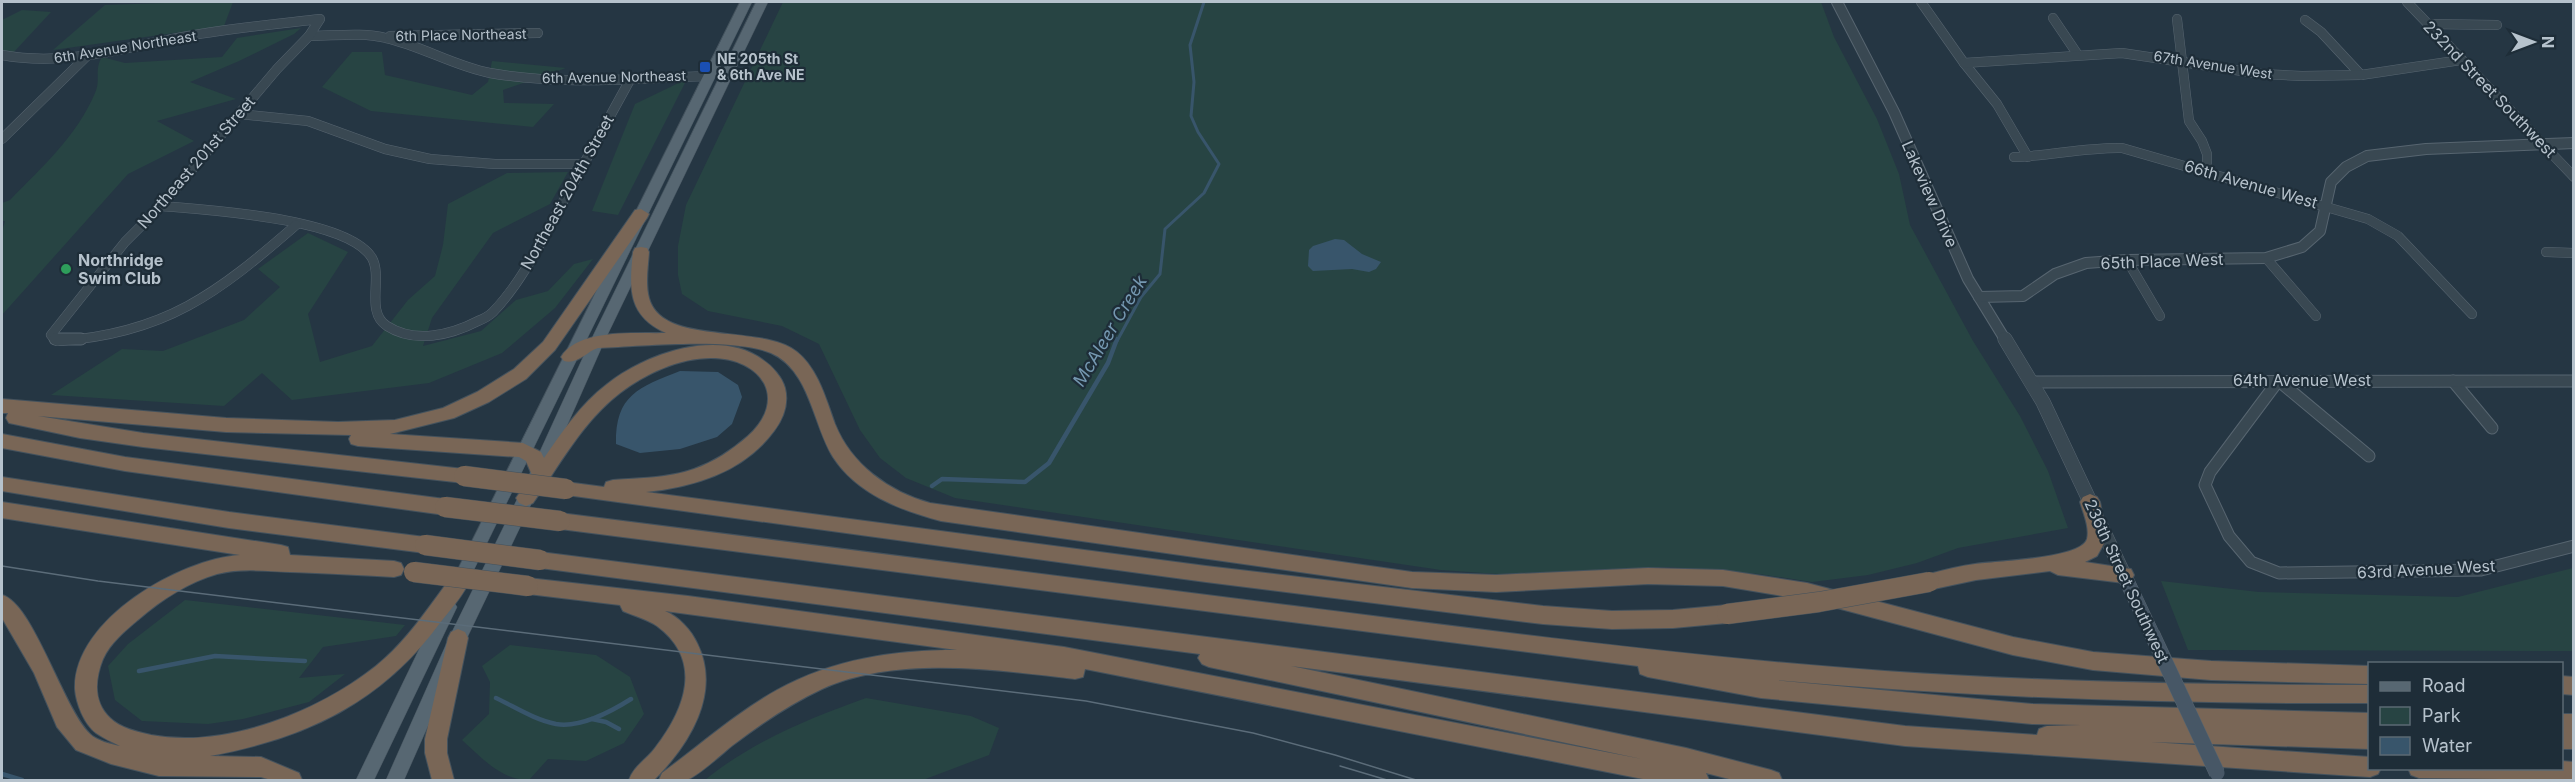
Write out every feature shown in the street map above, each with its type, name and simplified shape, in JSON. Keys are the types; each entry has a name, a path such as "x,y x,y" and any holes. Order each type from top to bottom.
{"highway":[{"path":"2,406 226,425 357,429 395,427 448,413 483,397 520,374 549,346 642,214"},
{"path":"641,252 639,283 641,301 646,312 654,320 667,327 724,340"},
{"path":"570,357 582,347 597,342 724,340 767,344 792,357 812,385 832,438 846,461 867,481 886,493 931,510 1206,573"},
{"path":"526,498 602,399 622,382 642,370 682,356 725,353 742,356 760,365 774,384 777,397 771,422 751,447 719,468 669,482 566,489"},
{"path":"2,414 81,431 143,440 464,476 1543,615 1622,620 1672,619 1727,614 1819,602 1982,571 2076,558 2092,549 2097,533 2090,502"},
{"path":"226,425 237,431 524,450 534,457 540,471"},
{"path":"2,441 125,464 445,507 1556,648 1934,683 2226,695 2368,694"},
{"path":"2,484 229,520 1905,736 2368,767"},
{"path":"2,510 404,570 688,604 1064,656 1698,780"},
{"path":"931,510 1412,580 1476,585 1621,576 1674,575 1723,578 1824,595 1976,638 2083,660 2141,666 2368,675"},
{"path":"404,570 249,562 217,566 186,577 144,600 107,636 90,664 86,685 88,702 100,723 108,731 144,748 193,753 232,748 259,741 314,719 368,685 390,667 459,582"},
{"path":"2038,565 2124,575"},
{"path":"579,592 641,609 660,617 680,632 690,649 696,669 697,684 686,724 669,750 640,780"},
{"path":"2,603 16,621 43,669 66,720 84,742 111,754 159,765 261,767 291,780"},
{"path":"1075,630 1650,750 1771,780"},
{"path":"443,780 437,760 436,739 458,638"},
{"path":"1556,648 1733,686 1814,694 2032,714 2368,723"},
{"path":"670,780 784,698 825,678 871,664 917,660 1012,663 1119,675 1258,695"},
{"path":"1943,739 2165,732 2368,739"},
{"path":"2496,770 2574,772"}],"main road":[{"path":"365,780 459,582 746,2"},
{"path":"394,780 458,638 540,471 597,342 762,2"},
{"path":"709,76 718,73 739,50"},
{"path":"709,76 714,79 720,90"},
{"name":"236th Street Southwest","path":"2124,575 2221,780"},
{"path":"371,780 378,754"}],"street":[{"name":"Lakeview Drive","path":"1837,2 1894,112 1968,279 2031,381"},
{"path":"1921,2 1964,63 1997,104 2028,156"},
{"name":"232nd Street Southwest","path":"2407,2 2574,177"},
{"path":"2053,18 2078,56"},
{"name":"6th Avenue Northeast","path":"2,55 22,61 87,55 189,36 320,19"},
{"name":"Northeast 201st Street","path":"296,225 246,270 213,293 180,311 141,327 98,337 57,340 51,335 118,249 161,206 277,69 309,36 320,19"},
{"path":"2176,20 2189,121 2202,141 2207,154 2207,171"},
{"path":"2305,20 2321,32 2361,75"},
{"path":"2428,24 2498,24"},
{"name":"6th Place Northeast","path":"384,37 538,33"},
{"name":"6th Avenue Northeast","path":"309,36 384,37 488,72 565,80 709,76"},
{"name":"67th Avenue West","path":"1964,63 2132,53 2272,75 2361,75 2461,60"},
{"path":"2,139 87,55"},
{"name":"Northeast 204th Street","path":"296,225 345,236 366,250 376,269 376,304 379,319 388,327 399,333 417,336 437,336 457,332 492,314 529,264 631,78"},
{"path":"239,114 316,123 376,147 453,162 501,166 582,164"},
{"name":"66th Avenue West","path":"2014,157 2111,147 2133,150 2325,206 2331,182 2346,167 2367,156 2392,152 2541,142 2574,143"},
{"path":"161,206 263,216 296,225"},
{"name":"65th Place West","path":"1979,297 2023,296 2055,274 2086,263 2127,260 2266,258 2302,247 2320,231 2325,206"},
{"path":"2325,206 2368,219 2390,230 2472,314"},
{"path":"2546,252 2574,253"},
{"path":"2266,258 2316,316"},
{"path":"2127,260 2160,316"},
{"name":"64th Avenue West","path":"2031,381 2574,381"},
{"name":"236th Street Southwest","path":"2031,381 2124,575"},
{"path":"2279,381 2369,456"},
{"name":"63rd Avenue West","path":"2279,381 2230,442 2210,472 2205,485 2229,536 2251,562 2266,570 2279,573 2481,570 2574,546"},
{"path":"2453,381 2492,428"}],"green space":[{"path":"233,2 224,26 53,50 105,5"},
{"path":"783,2 1821,2 1834,37 1877,119 1899,174 1910,225 1973,341 2020,416 2048,471 2068,528 1958,548 1917,563 1868,575 1812,582 1759,574 1669,567 1498,574 1441,570 955,498 906,478 880,458 860,430 819,344 782,326 708,311 682,294 678,275 678,246 686,205"},
{"path":"22,10 51,12 13,53 2,58 2,20"},
{"path":"301,28 294,34 239,61 190,82 236,99 157,121 194,141 128,174 2,315 2,232 5,221 2,221 2,203 10,200 46,163 79,123 97,88 98,66 102,57 125,63 222,57 237,38"},
{"path":"352,52 382,52 385,75 472,95 488,82 492,61 566,68 503,90 504,103 554,104 533,127 371,111 322,87"},
{"path":"687,79 618,215 592,211 635,104"},
{"path":"568,172 550,204 493,233 432,318 423,346 481,331 516,300 548,291 574,264 593,259 555,308 502,353 429,383 292,400 262,373 224,406 51,395 122,349 163,351 244,320 280,287 258,269 308,233 348,252 308,314 320,362 372,346 408,300 435,276 443,245 448,204 507,173"},
{"path":"2573,568 2573,651 2188,650 2161,581 2259,592 2458,597"},
{"path":"185,600 405,625 396,636 323,647 299,678 345,674 309,702 243,719 208,724 142,721 115,700 108,666 128,644"},
{"path":"510,645 596,655 630,677 644,714 624,743 586,761 548,759 529,780 510,777 493,767 462,740 489,714 490,682 482,666"},
{"path":"866,698 971,716 999,728 989,755 923,780 705,780 742,754 782,732"}],"water":[{"path":"1335,239 1344,240 1362,254 1381,262 1376,269 1369,272 1352,269 1313,271 1308,266 1309,250 1313,246"},
{"path":"680,371 718,372 738,385 742,397 732,424 717,437 680,449 640,453 616,444 620,414 632,395 653,382"}],"waterway":[{"name":"McAleer Creek","path":"1117,341 1141,297 1160,274 1165,229 1204,193 1219,164 1198,132 1191,116 1194,82 1190,45 1204,2"},
{"name":"McAleer Creek","path":"932,486 942,479 1025,482 1049,463 1108,363 1117,339"},
{"name":"McAleer Creek","path":"139,671 215,656 305,661"},
{"name":"McAleer Creek","path":"496,698 540,720 565,725 595,718 631,699"},
{"path":"592,719 606,722 619,729"},
{"name":"McAleer Creek","path":"2,774 22,780"}],"tram line":[{"path":"2,566 98,581 1086,701 1253,733 1416,780"},
{"path":"1340,766 1387,780"}],"place":[{"name":"NE 205th St & 6th Ave NE","path":"705,67"},
{"name":"Northridge Swim Club","path":"66,269"}]}
